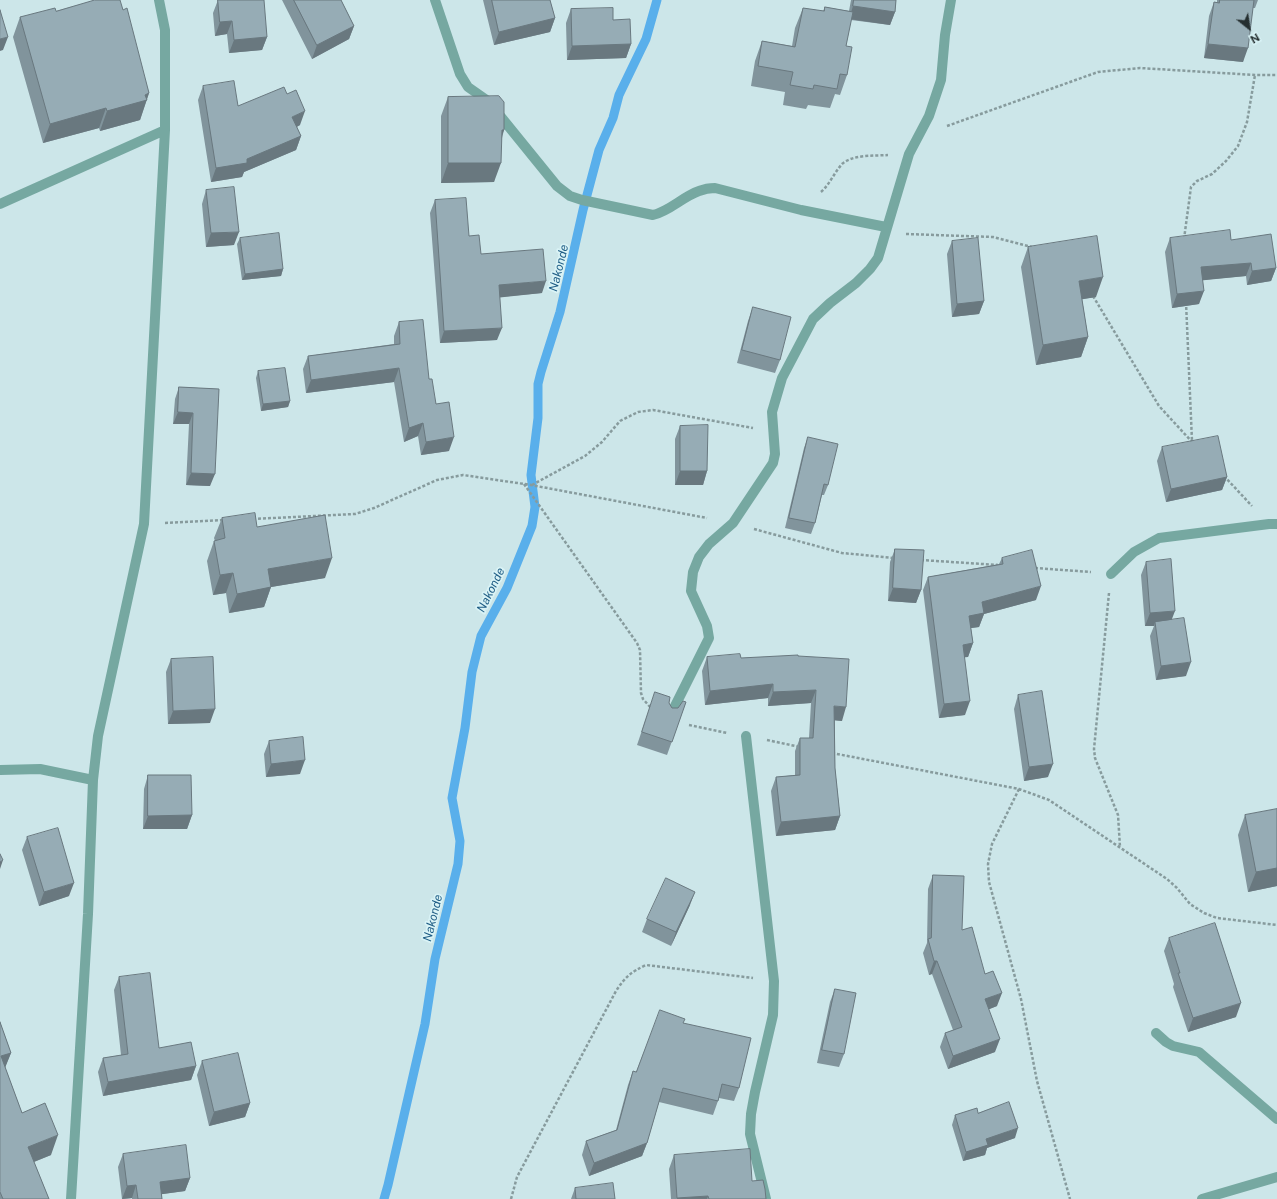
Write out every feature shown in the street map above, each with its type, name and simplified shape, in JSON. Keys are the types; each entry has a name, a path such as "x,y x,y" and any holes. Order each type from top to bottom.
{"street":[{"path":"71,1199 88,914 93,780 98,736 144,524 165,130 165,30 159,0"},
{"path":"434,0 460,74 468,87 488,101 557,186 570,196 653,215 666,210 697,192 704,189 715,188 885,230"},
{"path":"670,716 708,638 707,626 691,591 693,572 699,557 709,544 733,523 773,463 775,454 772,412 776,396 782,378 813,319 825,307 856,283 870,269 878,258 885,230 909,154 929,116 941,80 945,35 951,0"},
{"path":"0,204 165,130"},
{"path":"1111,574 1134,552 1159,538 1273,524"},
{"path":"746,736 774,981 773,1015 755,1092 751,1114 750,1134 766,1199"},
{"path":"0,770 40,769 93,780"},
{"path":"1156,1033 1166,1042 1199,1052 1277,1119"},
{"path":"1202,1199 1277,1177"}],"path":[{"path":"917,137 1098,72 1140,68 1277,75"},
{"path":"1184,240 1191,187 1198,181 1212,174 1226,161 1238,146 1247,122 1255,75"},
{"path":"801,210 825,188 842,164 847,161 855,158 909,154"},
{"path":"885,230 993,237 1036,248"},
{"path":"1092,294 1159,406 1198,448"},
{"path":"1186,294 1192,442"},
{"path":"531,485 585,456 602,442 620,421 638,412 653,410 773,432"},
{"path":"1219,471 1273,524"},
{"path":"246,519 355,514 374,508 438,480 463,474 531,485 733,523 842,552 899,558"},
{"path":"524,484 637,643 640,650 641,693 650,707 690,726 801,747"},
{"path":"144,524 230,520"},
{"path":"914,559 1001,566"},
{"path":"1032,568 1111,574 1094,749 1095,758 1118,815 1120,847"},
{"path":"832,753 1019,789 1049,800 1166,879 1177,888 1190,904 1204,913 1217,918 1277,925"},
{"path":"1019,789 992,844 988,864 989,882 1021,999 1037,1081 1070,1199"},
{"path":"511,1199 517,1177 524,1163 616,991 633,971 646,965 774,981"}],"building":[{"path":"95,0 120,0 123,10 127,8 149,93 145,95 147,100 107,111 106,108 50,124 20,17 55,8 56,11"},
{"path":"218,0 264,0 267,37 234,40 232,21 220,22"},
{"path":"294,0 341,0 354,26 317,45"},
{"path":"492,0 550,0 555,18 499,32"},
{"path":"854,0 896,0 895,12 853,6"},
{"path":"1220,0 1254,0 1248,48 1208,44 1214,2 1219,3"},
{"path":"825,7 853,12 846,46 852,47 847,75 840,74 837,89 814,85 813,89 790,85 793,72 758,66 762,41 795,47 803,8 824,11"},
{"path":"613,8 613,20 630,19 631,44 572,46 571,9"},
{"path":"0,10 8,37 0,39"},
{"path":"234,81 238,106 284,87 287,94 296,90 305,111 292,117 301,136 247,159 247,163 216,168 203,86"},
{"path":"499,96 504,102 504,130 502,130 501,163 448,163 448,97"},
{"path":"234,187 239,232 211,233 206,190"},
{"path":"466,198 469,236 479,235 481,254 543,249 546,281 499,285 502,328 444,331 435,200"},
{"path":"1230,230 1231,240 1271,234 1276,268 1252,271 1251,263 1201,267 1204,291 1177,294 1170,238"},
{"path":"279,233 283,269 245,274 240,238"},
{"path":"1097,236 1103,277 1079,281 1088,337 1043,345 1028,247"},
{"path":"978,238 984,301 957,304 952,241"},
{"path":"753,307 791,317 780,360 742,350"},
{"path":"423,320 429,379 432,379 436,404 449,402 454,437 426,442 423,423 409,428 399,368 311,380 308,356 400,344 399,322"},
{"path":"285,368 290,401 263,404 258,371"},
{"path":"179,387 219,389 215,474 191,473 193,413 178,412"},
{"path":"708,425 707,471 680,471 680,426"},
{"path":"1218,436 1227,477 1171,489 1162,447"},
{"path":"808,437 838,444 828,485 824,484 815,523 789,518"},
{"path":"255,513 257,527 325,515 332,558 268,569 271,587 237,594 233,573 220,575 214,541 225,538 222,518"},
{"path":"895,549 924,550 921,590 893,588"},
{"path":"1032,550 1041,586 982,602 984,613 969,616 973,643 963,645 970,701 944,704 928,577 1003,564 1002,558"},
{"path":"1171,559 1175,611 1150,613 1146,562"},
{"path":"1184,618 1191,662 1161,666 1155,622"},
{"path":"740,654 741,658 798,655 849,659 846,707 834,706 835,768 840,816 781,822 776,777 800,775 800,738 813,738 816,690 773,692 773,684 710,691 707,657"},
{"path":"213,657 215,709 173,711 171,659"},
{"path":"1042,691 1053,764 1029,767 1018,695"},
{"path":"655,692 670,697 669,703 672,708 678,708 683,701 686,702 672,742 642,732"},
{"path":"303,737 305,760 271,764 269,741"},
{"path":"148,775 191,775 192,815 148,816"},
{"path":"1277,809 1277,868 1256,872 1245,815"},
{"path":"58,828 74,883 44,892 27,837"},
{"path":"0,854 3,860 0,862"},
{"path":"933,875 964,876 962,930 972,927 985,974 993,971 1002,993 985,999 1000,1039 953,1056 945,1033 962,1027 937,961 934,961 928,939 931,938"},
{"path":"666,878 695,892 676,932 647,919"},
{"path":"1215,923 1241,1003 1193,1018 1178,973 1180,973 1169,938"},
{"path":"150,973 159,1048 191,1042 196,1066 108,1082 103,1058 128,1054 119,977"},
{"path":"835,989 856,993 844,1054 822,1050"},
{"path":"660,1010 685,1019 683,1023 751,1038 739,1088 722,1084 718,1101 663,1088 647,1143 594,1163 586,1141 617,1130 633,1071 636,1072"},
{"path":"0,1022 11,1053 1,1056 22,1113 45,1103 58,1135 28,1147 49,1199 3,1199 0,1192"},
{"path":"238,1053 250,1103 214,1112 202,1061"},
{"path":"1009,1102 1018,1128 986,1139 988,1145 966,1152 955,1115 977,1108 978,1113"},
{"path":"186,1145 190,1178 160,1182 162,1199 138,1199 136,1185 127,1186 123,1154"},
{"path":"750,1149 752,1181 763,1180 766,1199 709,1199 708,1196 677,1198 674,1155"},
{"path":"613,1183 615,1199 576,1199 575,1188"}],"waterway":[{"name":"Nakonde","path":"384,1199 425,1024 435,959 458,864 460,841 452,798 465,728 472,672 481,636 507,588 532,526 535,507 531,475 538,418 538,384 560,312 583,210 599,150 613,118 619,95 646,39 657,0"}]}
